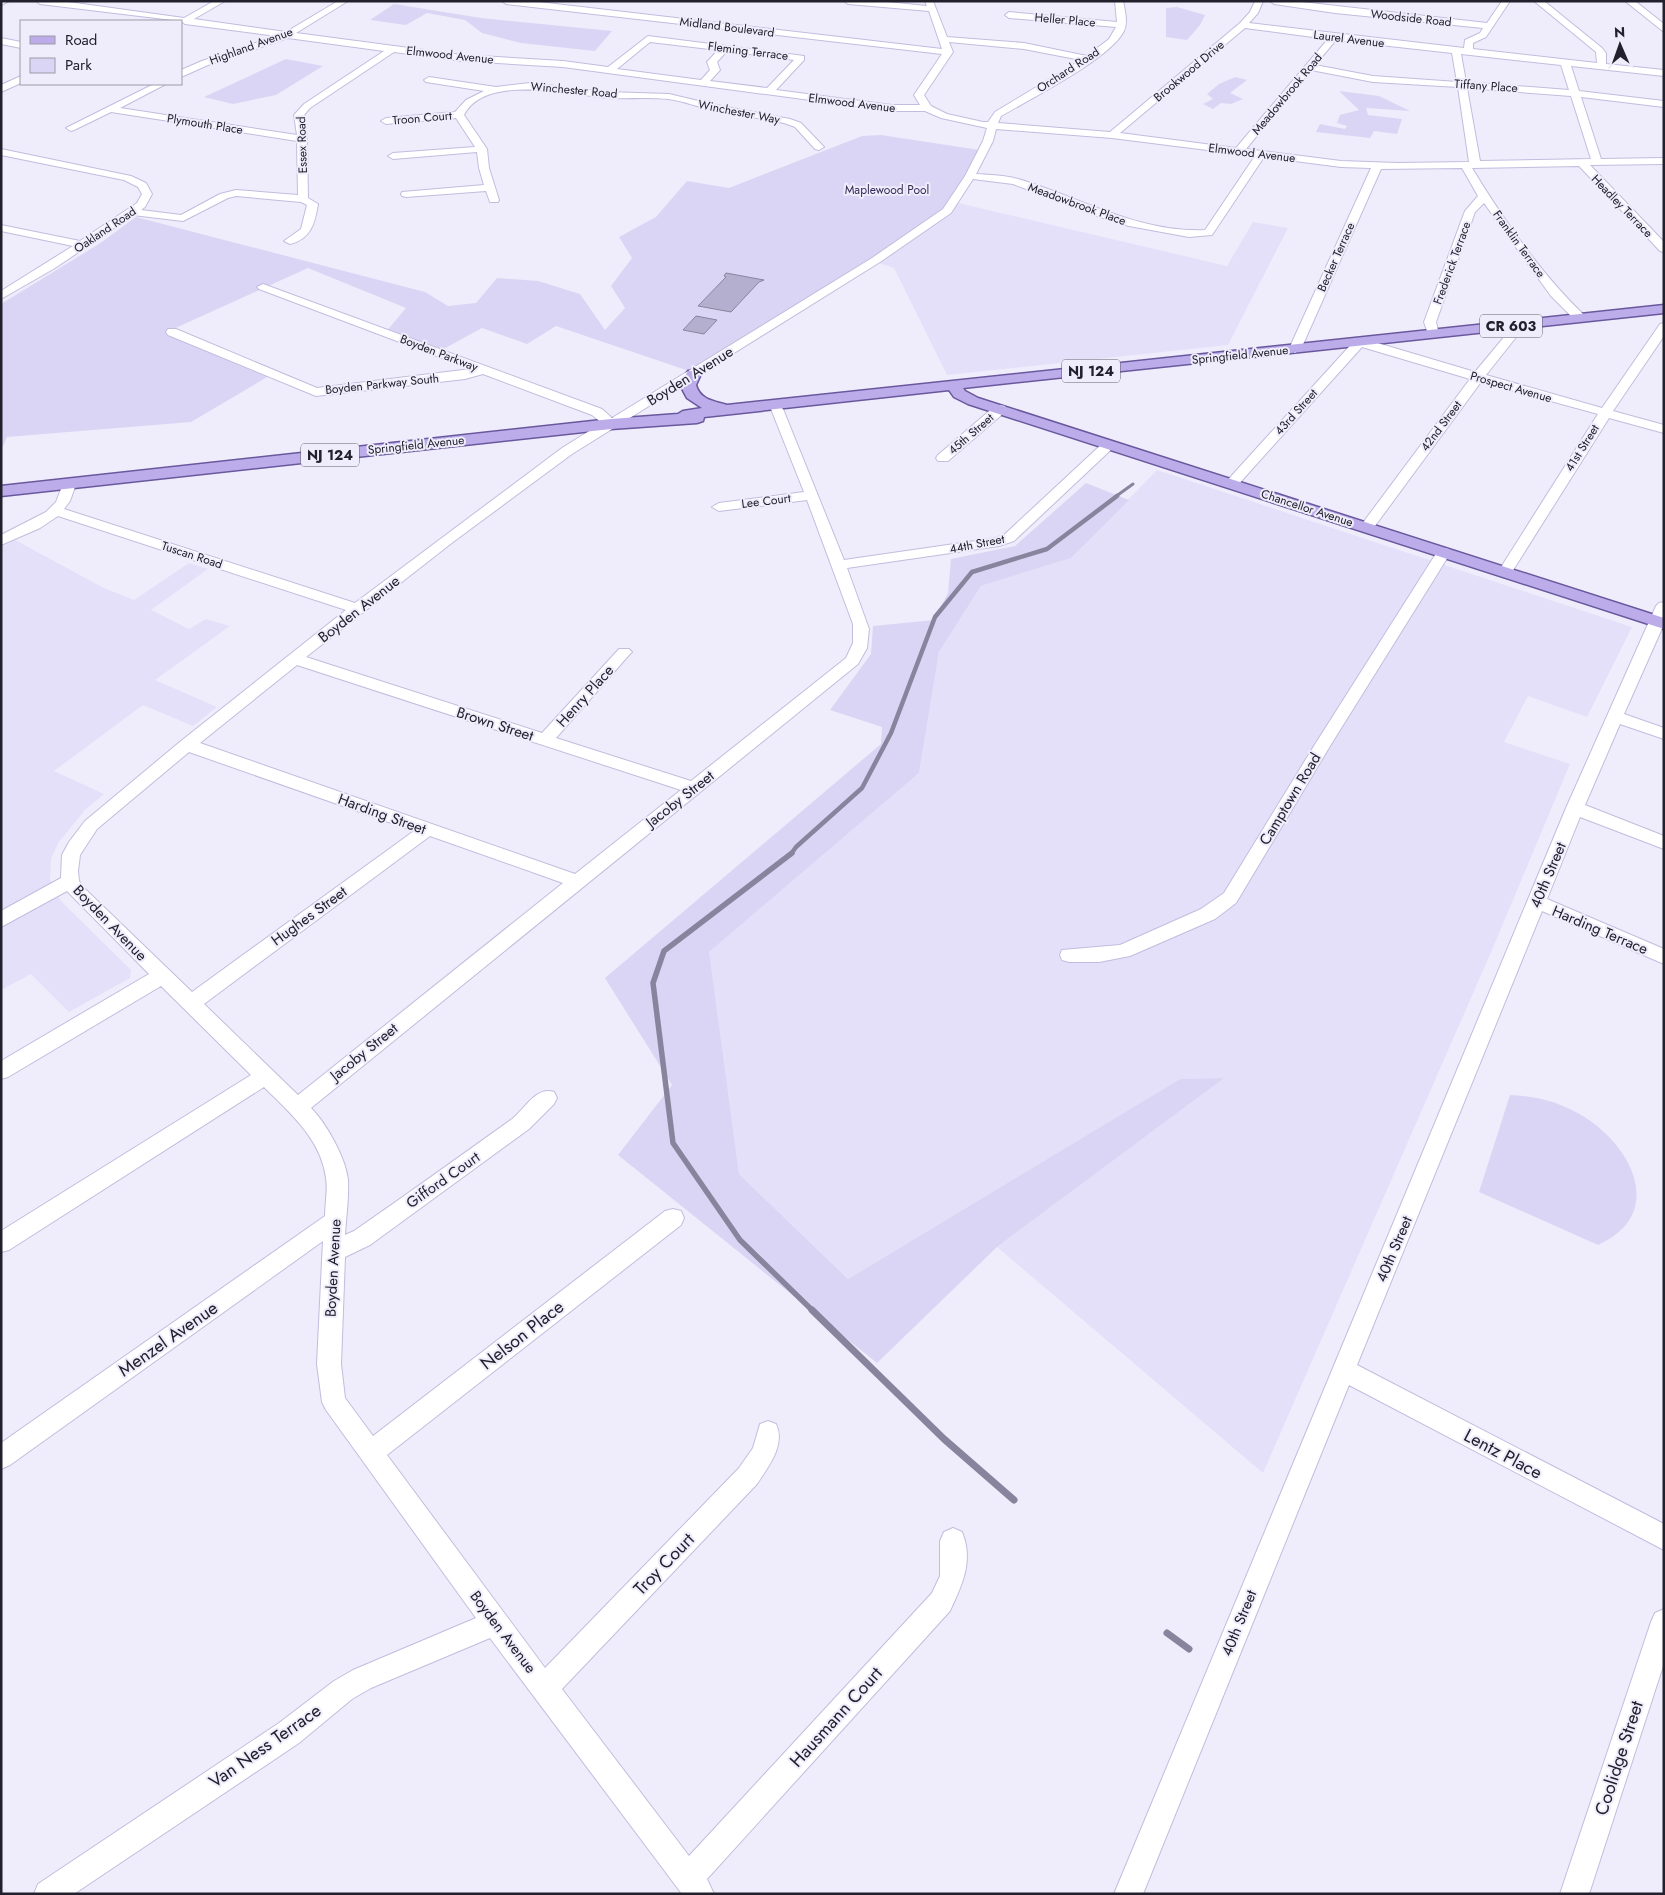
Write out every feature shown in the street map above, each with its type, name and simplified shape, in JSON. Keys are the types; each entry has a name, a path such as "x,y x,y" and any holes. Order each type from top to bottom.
{"main road":[{"name":"Springfield Avenue","path":"682,418 688,414 1663,310"},
{"path":"693,374 688,384 689,390 697,400 722,408 744,408"},
{"name":"Chancellor Avenue","path":"954,386 959,394 1110,445 1505,572 1661,617"},
{"name":"Springfield Avenue","path":"1,491 611,424 695,418 777,409 817,401"}],"street":[{"path":"1,3 5,1"},
{"name":"Elmwood Avenue","path":"40,1 158,20"},
{"path":"96,9 112,1"},
{"path":"185,21 221,1"},
{"name":"Highland Avenue","path":"182,74 205,63 287,35 344,1"},
{"name":"Midland Boulevard","path":"506,1 948,52"},
{"path":"848,1 930,5 948,52 920,95 899,104 878,107"},
{"path":"1119,1 1121,25"},
{"name":"Brookwood Drive","path":"1112,135 1243,25 1254,13 1259,1"},
{"name":"Woodside Road","path":"1274,1 1309,3 1335,10 1489,26"},
{"path":"1506,1 1483,35 1468,42 1469,52 1664,73"},
{"path":"1538,1 1599,50 1602,66"},
{"path":"1629,1 1664,29"},
{"name":"Heller Place","path":"1010,15 1121,25"},
{"name":"Elmwood Avenue","path":"182,21 462,58 563,64 878,107 902,109 927,108 958,120 992,126 1112,135 1341,164 1377,166 1664,161"},
{"name":"Orchard Road","path":"992,126 998,114 1089,59 1116,37 1121,25"},
{"name":"Laurel Avenue","path":"1243,25 1469,52"},
{"name":"Meadowbrook Road","path":"1239,151 1334,37"},
{"name":"Fleming Terrace","path":"610,70 648,39 801,58 769,92"},
{"path":"944,39 1024,46 1089,59"},
{"path":"1,41 20,45"},
{"name":"Essex Road","path":"290,241 299,237 308,229 313,204 303,199 302,139 299,115 301,111 392,49"},
{"path":"684,99 704,86 703,83 715,70 712,62 724,49"},
{"name":"Franklin Terrace","path":"1456,50 1470,164 1484,196 1555,294 1580,318"},
{"name":"Headley Terrace","path":"1564,62 1597,162"},
{"name":"Tiffany Place","path":"1309,67 1374,79 1574,94 1664,104"},
{"path":"1,88 20,79"},
{"path":"429,80 495,90"},
{"path":"71,128 159,85"},
{"name":"Winchester Road","path":"459,115 462,107 472,99 495,90 516,86 541,86 606,95 641,94 684,99"},
{"path":"920,95 922,102 927,108"},
{"name":"Winchester Way","path":"684,99 714,108 787,121 798,125 819,147"},
{"name":"Plymouth Place","path":"109,109 302,139"},
{"path":"459,115 482,149 488,188 494,200"},
{"name":"Troon Court","path":"386,121 459,115"},
{"name":"Boyden Avenue","path":"694,1886 495,1623 334,1402 330,1382 336,1179 332,1161 313,1123 76,892 70,881 71,855 75,846 91,825 187,745 357,609 519,486 591,435 693,374 877,259 947,211 970,176 990,138 992,126"},
{"path":"393,156 482,149"},
{"name":"Oakland Road","path":"1,152 136,181 142,185 147,194 142,204 132,212 1,296"},
{"name":"Meadowbrook Place","path":"970,176 1015,181 1128,223 1173,232 1200,234 1208,233 1261,154"},
{"name":"Headley Terrace","path":"1581,162 1664,249"},
{"name":"Becker Terrace","path":"1295,349 1377,166"},
{"path":"406,194 488,188"},
{"path":"132,212 183,218 224,196 236,193 303,199"},
{"name":"Frederick Terrace","path":"1433,334 1430,322 1470,211 1484,196"},
{"path":"1,228 83,245"},
{"name":"Boyden Parkway","path":"263,287 597,412 611,424"},
{"name":"42nd Street","path":"1367,527 1478,377 1511,336 1505,326"},
{"name":"41st Street","path":"1505,572 1604,413 1664,327"},
{"name":"Boyden Parkway South","path":"172,332 316,392 465,375 483,370"},
{"name":"Prospect Avenue","path":"1360,342 1664,429"},
{"name":"43rd Street","path":"1232,483 1360,342"},
{"name":"Jacoby Street","path":"297,1107 852,661 860,649 863,637 861,624 777,409"},
{"name":"45th Street","path":"943,458 1000,409"},
{"name":"44th Street","path":"839,564 999,542 1009,538 1110,445"},
{"path":"1,541 56,511 62,503 69,484"},
{"name":"Lee Court","path":"719,506 812,495"},
{"name":"Tuscan Road","path":"56,511 357,609"},
{"name":"Camptown Road","path":"1069,955 1098,956 1123,951 1208,914 1230,898 1322,746 1444,552"},
{"name":"40th Street","path":"1128,1894 1575,808 1661,617"},
{"name":"Henry Place","path":"545,740 624,652"},
{"name":"Brown Street","path":"295,659 694,788"},
{"path":"1616,717 1664,734"},
{"name":"Harding Street","path":"187,745 577,881"},
{"path":"1575,808 1664,843"},
{"name":"Hughes Street","path":"191,1003 427,830"},
{"path":"1,920 70,881"},
{"name":"Harding Terrace","path":"1537,902 1664,957"},
{"path":"1,1071 162,976"},
{"path":"1,1244 264,1077"},
{"name":"Gifford Court","path":"333,1252 362,1238 514,1129 547,1098"},
{"name":"Nelson Place","path":"371,1453 673,1218"},
{"name":"Menzel Avenue","path":"1,1457 335,1221"},
{"name":"Lentz Place","path":"1343,1370 1664,1538"},
{"name":"Troy Court","path":"545,1688 748,1476 764,1452 768,1432"},
{"name":"Hausmann Court","path":"694,1886 941,1602 952,1577 953,1541"},
{"name":"Coolidge Street","path":"1574,1894 1664,1622"},
{"name":"Van Ness Terrace","path":"48,1894 289,1733 343,1690 362,1679 495,1623"}],"shaded area":[{"path":"954,202 1227,266 1253,222 1288,228 1228,345 947,375 894,268 870,260"},
{"path":"726,273 764,280 759,282 731,312 698,306 726,277 724,276"},
{"path":"696,316 717,320 704,334 683,330"},
{"path":"1157,470 1632,627 1587,717 1528,696 1504,742 1570,764 1492,950 1263,1473 997,1247 1223,1078 1180,1079 848,1279 739,1174 708,952 919,773 939,652 981,586 1071,558"},
{"path":"15,540 104,588 134,600 189,563 208,569 151,610 189,629 206,619 230,626 155,680 217,707 193,726 143,705 54,771 104,794 85,810 58,843 51,859 50,879 60,900 131,970 130,978 69,1012 31,974 1,990 1,547"}],"green space":[{"path":"394,4 481,18 612,31 595,51 521,43 482,33 465,20 427,13 406,25 370,20"},
{"path":"1177,7 1205,15 1200,25 1187,40 1166,37 1166,8"},
{"path":"286,59 323,66 276,95 233,104 204,97"},
{"path":"1235,77 1247,80 1230,93 1243,99 1231,104 1221,103 1213,109 1203,104 1213,99 1207,94 1219,84"},
{"path":"1339,91 1379,96 1410,111 1366,108 1368,115 1402,119 1397,134 1374,131 1370,138 1316,132 1320,124 1345,129 1347,126 1337,123 1340,115 1359,110"},
{"name":"Maplewood Pool","path":"881,135 986,151 954,202 870,260 695,373 556,326 527,344 482,328 438,352 385,333 406,308 308,268 169,331 274,373 191,422 7,437 1,450 1,304 99,244 136,217 425,292 448,306 476,303 497,278 538,281 580,294 605,330 625,308 611,286 632,258 619,237 656,217 687,181 729,188 862,136"},
{"path":"1086,483 1129,500 1071,558 981,586 939,652 919,773 709,952 739,1174 848,1279 1180,1079 1224,1078 997,1247 877,1363 618,1155 672,1085 605,978 881,744 882,727 830,710 871,654 873,626 934,620 948,593 951,559 1015,546"},
{"path":"1510,1095 1540,1099 1568,1108 1586,1118 1603,1131 1618,1147 1629,1164 1635,1182 1636,1200 1631,1217 1619,1232 1598,1245 1479,1192"}],"waterway":[{"path":"1115,497 1133,484"},
{"path":"791,853 796,847 862,788 891,733 935,617 972,572 1047,549 1117,496"},
{"path":"791,853 664,951 653,983 673,1143 740,1240 813,1311"},
{"path":"812,1310 944,1439 1014,1500"},
{"path":"1167,1633 1189,1649"}]}
